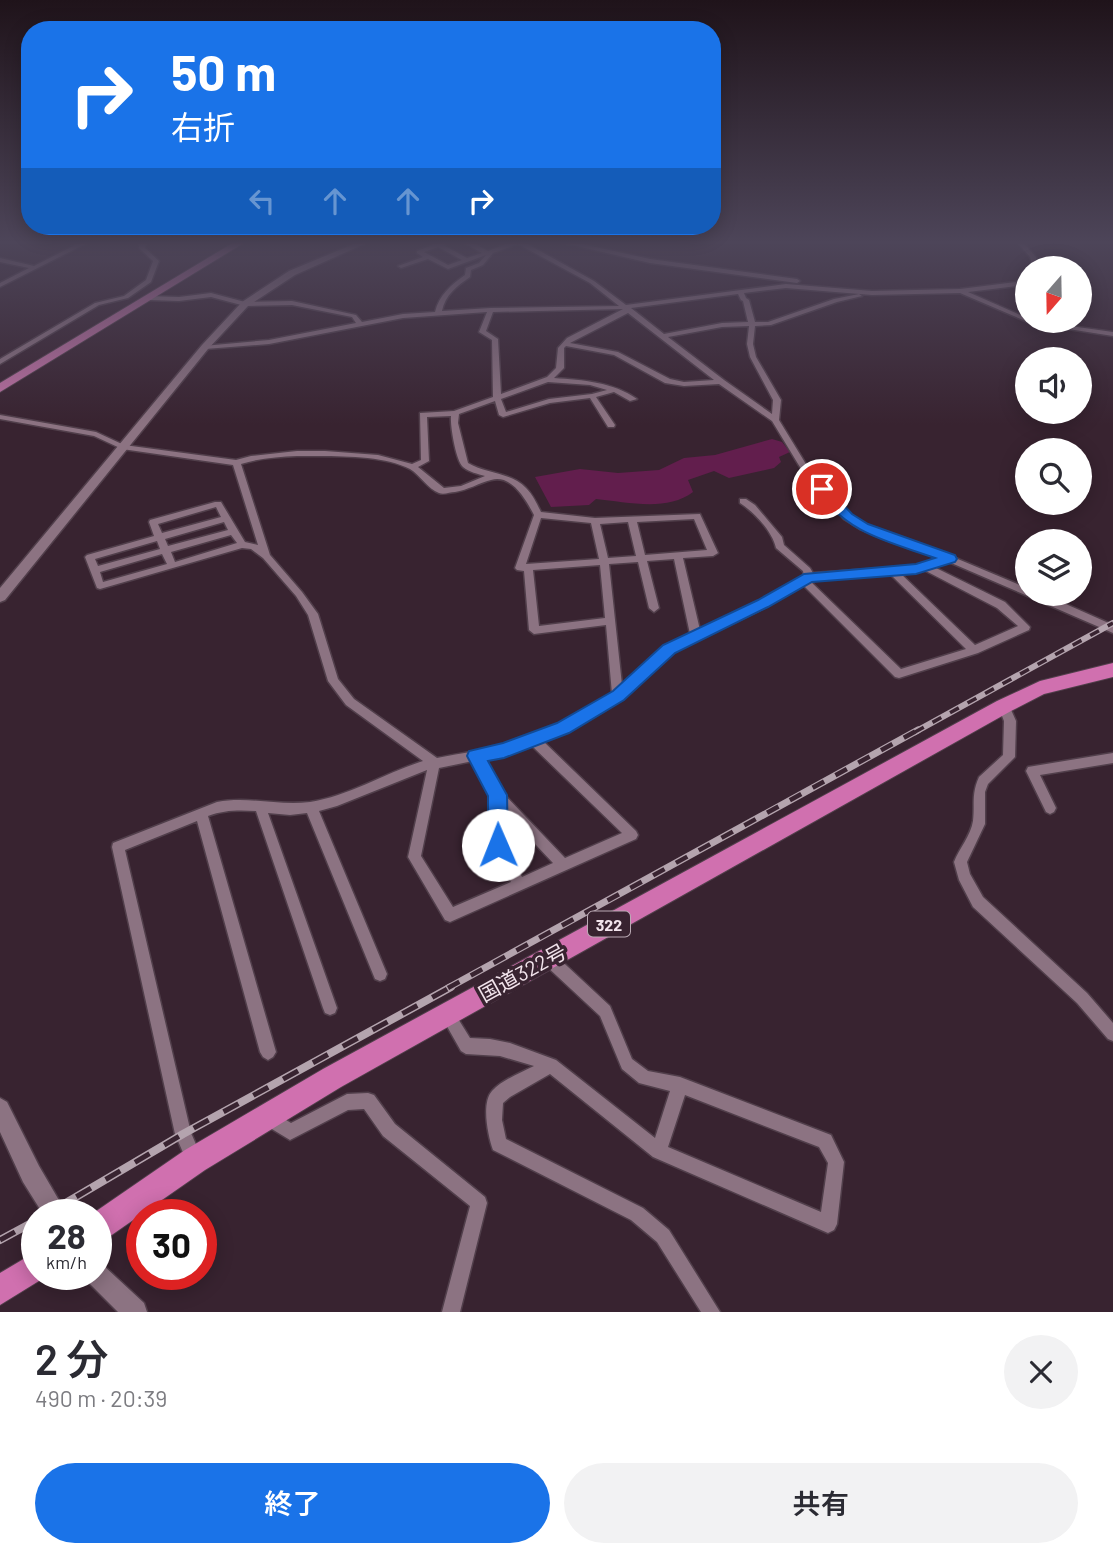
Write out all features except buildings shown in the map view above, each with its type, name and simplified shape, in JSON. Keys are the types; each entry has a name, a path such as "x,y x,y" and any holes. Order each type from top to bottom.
{"highway":[{"name":"国道322号","path":"112,1219 195,1160 447,1014 1004,706 1040,688 1113,670"},
{"path":"0,1290 21,1276"}],"main road":[{"path":"0,388 141,302"}],"street":[{"path":"0,362 97,304 104,302"},
{"path":"238,302 292,303 354,316 359,323"},
{"path":"0,597 205,347 248,302"},
{"path":"438,314 441,302"},
{"path":"619,302 721,382 775,420 809,475 847,517 863,527 950,559 1015,587"},
{"path":"205,347 270,342 359,323 438,314 491,310 628,309 676,302"},
{"path":"747,302 752,326 750,344 753,357 778,400 775,420"},
{"path":"665,336 707,327 752,326 783,321 830,302"},
{"path":"986,302 1032,322 1113,334"},
{"path":"412,467 425,461 423,415 455,413 545,380 560,368 561,348 569,339 628,309"},
{"path":"491,310 482,332 495,339 497,397 503,415 549,401 592,396 615,390"},
{"path":"566,344 616,352 668,381 684,384 721,382"},
{"path":"545,380 591,383 615,390 632,399"},
{"path":"592,396 611,425"},
{"path":"455,413 454,423 464,464 477,473 508,479 522,487 538,515 520,568 713,553 696,516 595,521 538,515"},
{"path":"0,417 96,435 122,447 237,463 248,456 295,451 393,461 412,467 442,491 463,488 491,477"},
{"path":"237,463 266,556"},
{"path":"743,501 752,507 779,539 779,547 807,570 807,579 899,674 974,650 1025,627 1001,605 924,566"},
{"path":"172,566 153,522 218,504 242,545"},
{"path":"226,518 90,557 100,586 242,545 253,546 266,556 313,614 334,681 350,702 434,764"},
{"path":"632,520 654,608"},
{"path":"595,521 604,562 618,695"},
{"path":"94,570 233,531"},
{"path":"678,556 695,637"},
{"path":"195,1160 183,1134 118,846 217,807 235,804 311,807 333,802 422,766 476,756 534,740 563,728 618,695 669,649 807,579 924,566 950,559"},
{"path":"528,568 534,630 610,621"},
{"path":"891,570 974,650"},
{"path":"1059,606 1113,629"},
{"path":"1004,706 1010,721 1009,757 983,781 979,792 979,824 960,862 964,876 978,902 1082,998 1113,1034"},
{"path":"434,764 414,857 450,915 632,835 534,740"},
{"path":"476,756 497,795 563,865"},
{"path":"1050,808 1032,771 1113,758"},
{"path":"497,795 498,845 519,884"},
{"path":"260,806 330,1008"},
{"path":"311,807 380,974"},
{"path":"201,814 268,1052"},
{"path":"447,1014 466,1046 495,1045 551,1065 659,1151 828,1224 836,1162 825,1141 680,1085 644,1078 627,1064 605,1011 548,958"},
{"path":"551,1065 504,1091 495,1099 494,1120 499,1144 637,1214 663,1236 711,1312"},
{"path":"659,1151 680,1085"},
{"path":"268,1117 290,1132 347,1102 368,1101 389,1130 479,1203 451,1312"},
{"path":"0,1109 31,1174 47,1199"},
{"path":"112,1290 135,1312"}],"shaded area":[{"path":"772,439 782,442 790,452 779,457 781,462 774,468 729,478 714,471 688,480 693,492 683,498 659,504 596,499 589,505 551,507 535,477 580,469 618,473 659,470 684,458 715,455"}],"railway":[{"path":"915,732 1113,623"},
{"path":"448,988 918,730"},
{"path":"72,1199 183,1134 451,987"},
{"path":"0,1240 21,1229"}],"route":[{"path":"498,845 497,795 476,756 527,743 563,728 618,695 669,649 763,604 809,577 916,569 950,559 863,527 847,517 822,489"}]}
